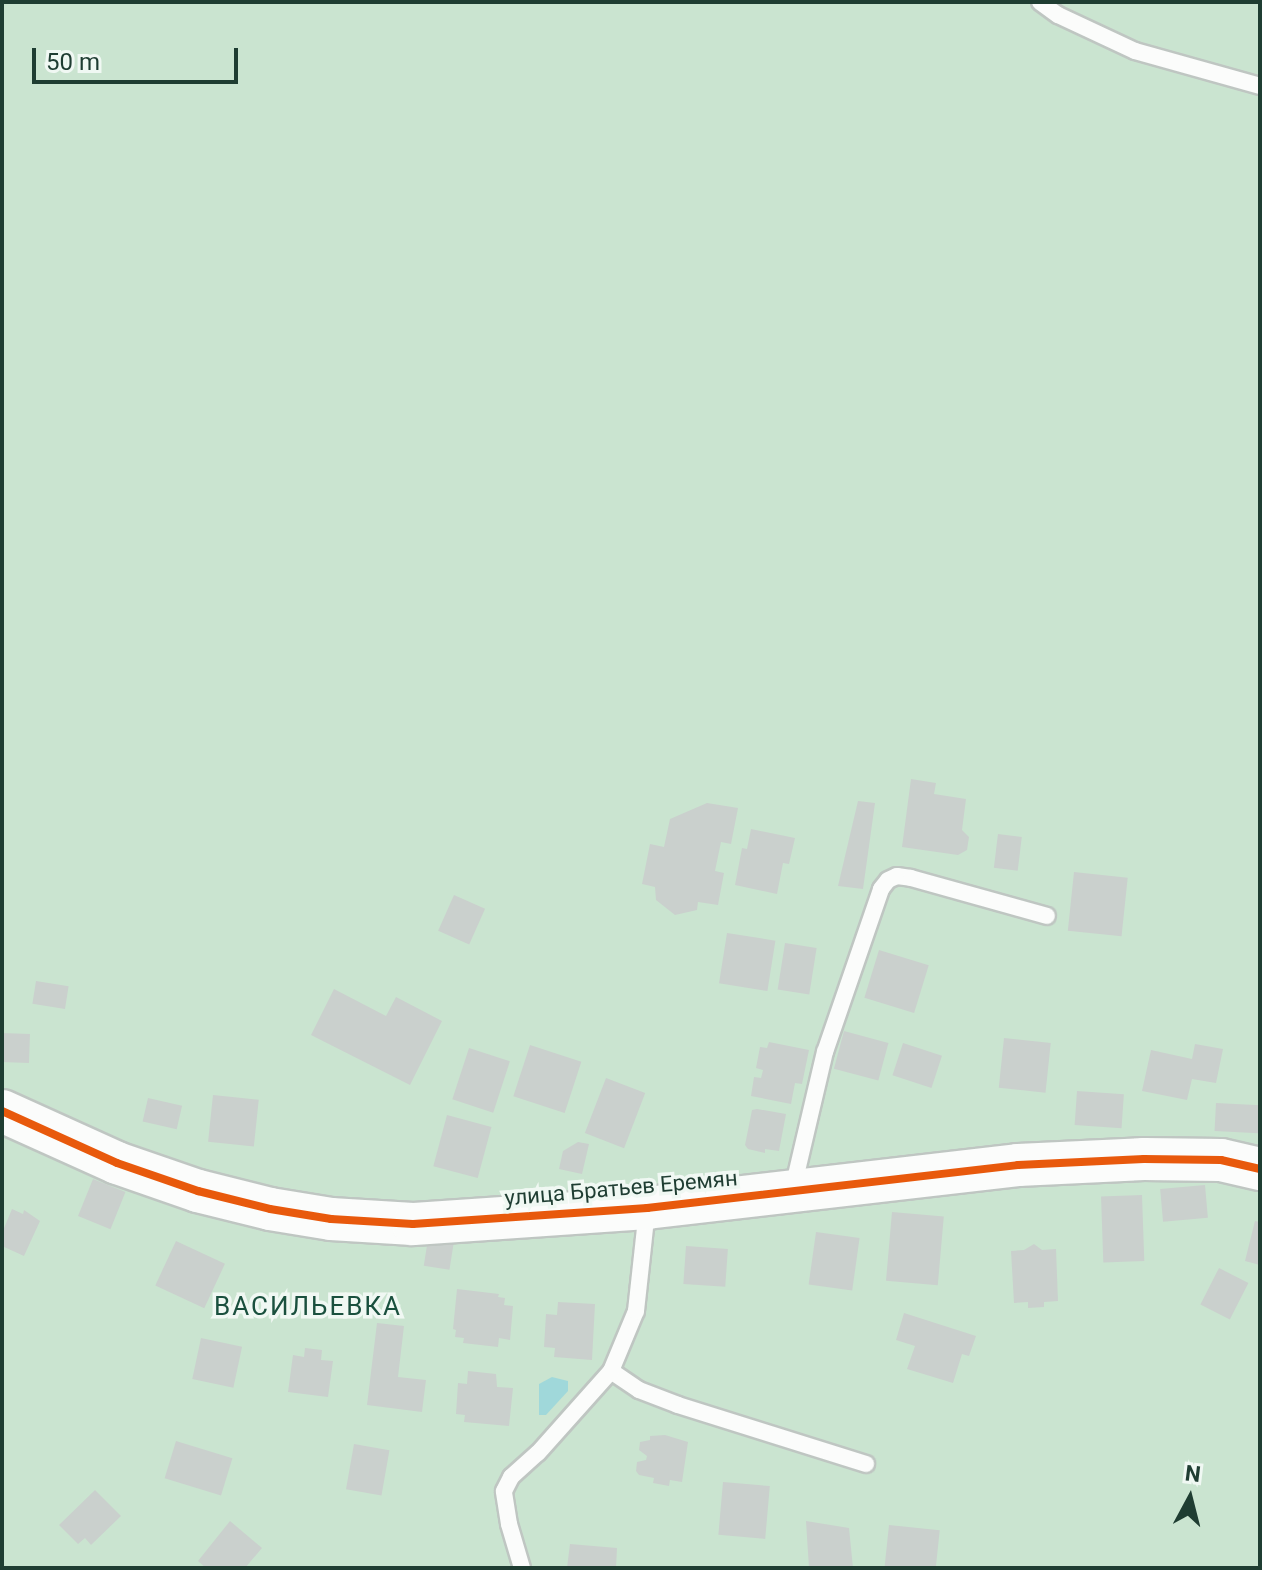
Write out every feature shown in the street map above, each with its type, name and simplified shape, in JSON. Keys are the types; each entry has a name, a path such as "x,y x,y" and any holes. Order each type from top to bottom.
{"street":[{"name":"улица Братьев Еремян","path":"2,1111 117,1163 198,1191 270,1209 331,1219 413,1224 647,1208 1018,1165 1144,1159 1221,1160 1260,1169"}],"lane":[{"path":"1040,2 1058,15 1135,51 1260,86"},
{"path":"793,1190 825,1052 881,889 888,880 897,876 911,878 1047,916"},
{"path":"522,1568 509,1524 504,1491 511,1477 538,1453 611,1371 636,1311 647,1208"},
{"path":"611,1371 639,1390 678,1405 866,1464"}],"green space":[{"path":"2,2 1260,2 1260,1568 2,1568"}],"water":[{"path":"552,1377 568,1381 568,1391 546,1415 539,1415 539,1384"}],"building":[{"path":"911,779 936,783 934,794 966,799 962,830 969,837 967,850 958,855 902,847"},
{"path":"858,801 875,803 863,889 838,886"},
{"path":"707,803 738,808 731,844 721,842 715,871 724,873 718,905 698,902 697,910 675,915 656,900 655,887 642,884 650,844 664,847 670,819"},
{"path":"751,829 795,838 789,864 783,863 777,894 735,885 742,848 747,849"},
{"path":"998,834 1022,837 1018,871 994,868"},
{"path":"1074,872 1128,878 1122,936 1068,931"},
{"path":"454,895 485,909 469,944 438,931"},
{"path":"727,933 775,941 767,991 719,983"},
{"path":"785,943 817,948 809,994 778,989"},
{"path":"879,950 929,965 914,1013 864,998"},
{"path":"36,981 69,986 65,1009 32,1004"},
{"path":"334,989 386,1016 396,997 442,1021 410,1085 311,1035"},
{"path":"844,1031 888,1043 878,1081 834,1069"},
{"path":"2,1033 30,1034 29,1063 2,1062"},
{"path":"1004,1038 1051,1043 1046,1093 999,1088"},
{"path":"769,1042 809,1050 802,1084 795,1083 791,1104 751,1096 754,1077 761,1078 763,1070 756,1068 760,1047 767,1048"},
{"path":"903,1043 942,1056 931,1088 892,1075"},
{"path":"1195,1044 1223,1049 1216,1083 1192,1079 1187,1100 1142,1091 1151,1050 1192,1059"},
{"path":"530,1045 581,1062 565,1113 513,1096"},
{"path":"469,1048 510,1061 493,1113 452,1099"},
{"path":"606,1078 645,1093 624,1148 585,1133"},
{"path":"1077,1091 1124,1094 1122,1128 1075,1125"},
{"path":"213,1095 259,1100 254,1147 208,1142"},
{"path":"148,1098 182,1106 177,1129 143,1121"},
{"path":"1216,1103 1260,1105 1258,1133 1215,1131"},
{"path":"752,1110 786,1114 779,1151 765,1149 765,1153 748,1149 745,1145"},
{"path":"447,1115 491,1127 478,1178 433,1166"},
{"path":"578,1142 589,1144 582,1174 559,1169 563,1151"},
{"path":"93,1179 125,1192 110,1229 78,1216"},
{"path":"1205,1185 1208,1218 1163,1222 1160,1189"},
{"path":"1142,1195 1144,1261 1103,1262 1101,1196"},
{"path":"12,1209 23,1214 24,1210 40,1221 24,1256 2,1246 2,1233"},
{"path":"892,1212 944,1217 938,1285 886,1281"},
{"path":"1255,1221 1260,1222 1260,1265 1245,1261"},
{"path":"816,1232 860,1238 852,1291 809,1284"},
{"path":"428,1239 454,1243 449,1270 424,1266"},
{"path":"176,1241 225,1264 204,1308 155,1285"},
{"path":"1034,1244 1042,1250 1056,1249 1058,1301 1044,1302 1044,1307 1028,1308 1028,1302 1014,1303 1011,1251 1024,1250"},
{"path":"686,1246 728,1249 725,1287 683,1284"},
{"path":"1219,1268 1248,1283 1230,1320 1200,1305"},
{"path":"457,1289 499,1294 498,1297 505,1298 504,1305 513,1306 510,1340 499,1338 498,1347 463,1343 464,1338 455,1337"},
{"path":"558,1302 595,1304 592,1360 554,1357 555,1348 544,1347 546,1314 557,1315"},
{"path":"904,1313 976,1336 969,1356 962,1354 953,1383 907,1369 915,1346 896,1340"},
{"path":"377,1323 404,1326 398,1377 426,1380 422,1412 367,1405"},
{"path":"201,1338 242,1347 233,1388 192,1379"},
{"path":"305,1348 322,1350 321,1360 333,1361 328,1397 288,1392 293,1355 304,1357"},
{"path":"468,1371 496,1374 497,1387 513,1388 509,1426 464,1422 465,1415 456,1414 458,1383 467,1384"},
{"path":"665,1435 688,1442 682,1482 670,1480 669,1486 653,1483 654,1478 639,1475 636,1471 637,1462 646,1460 647,1456 639,1450 640,1442 650,1440 650,1436"},
{"path":"176,1441 232,1458 221,1496 165,1478"},
{"path":"354,1444 389,1450 381,1496 346,1489"},
{"path":"723,1482 770,1486 765,1539 718,1535"},
{"path":"95,1490 121,1516 91,1545 85,1538 78,1544 59,1525"},
{"path":"230,1521 262,1548 245,1568 206,1568 198,1561"},
{"path":"806,1521 849,1528 853,1568 809,1568"},
{"path":"889,1525 940,1530 936,1568 885,1568"},
{"path":"570,1544 617,1548 616,1568 567,1568"}],"cycle path":[{"path":"2,1111 117,1163 198,1191 270,1209 331,1219 413,1224 647,1208 1018,1165 1144,1159 1221,1160 1260,1169"}],"district":[{"name":"ВАСИЛЬЕВКА","path":"308,1307"}]}
